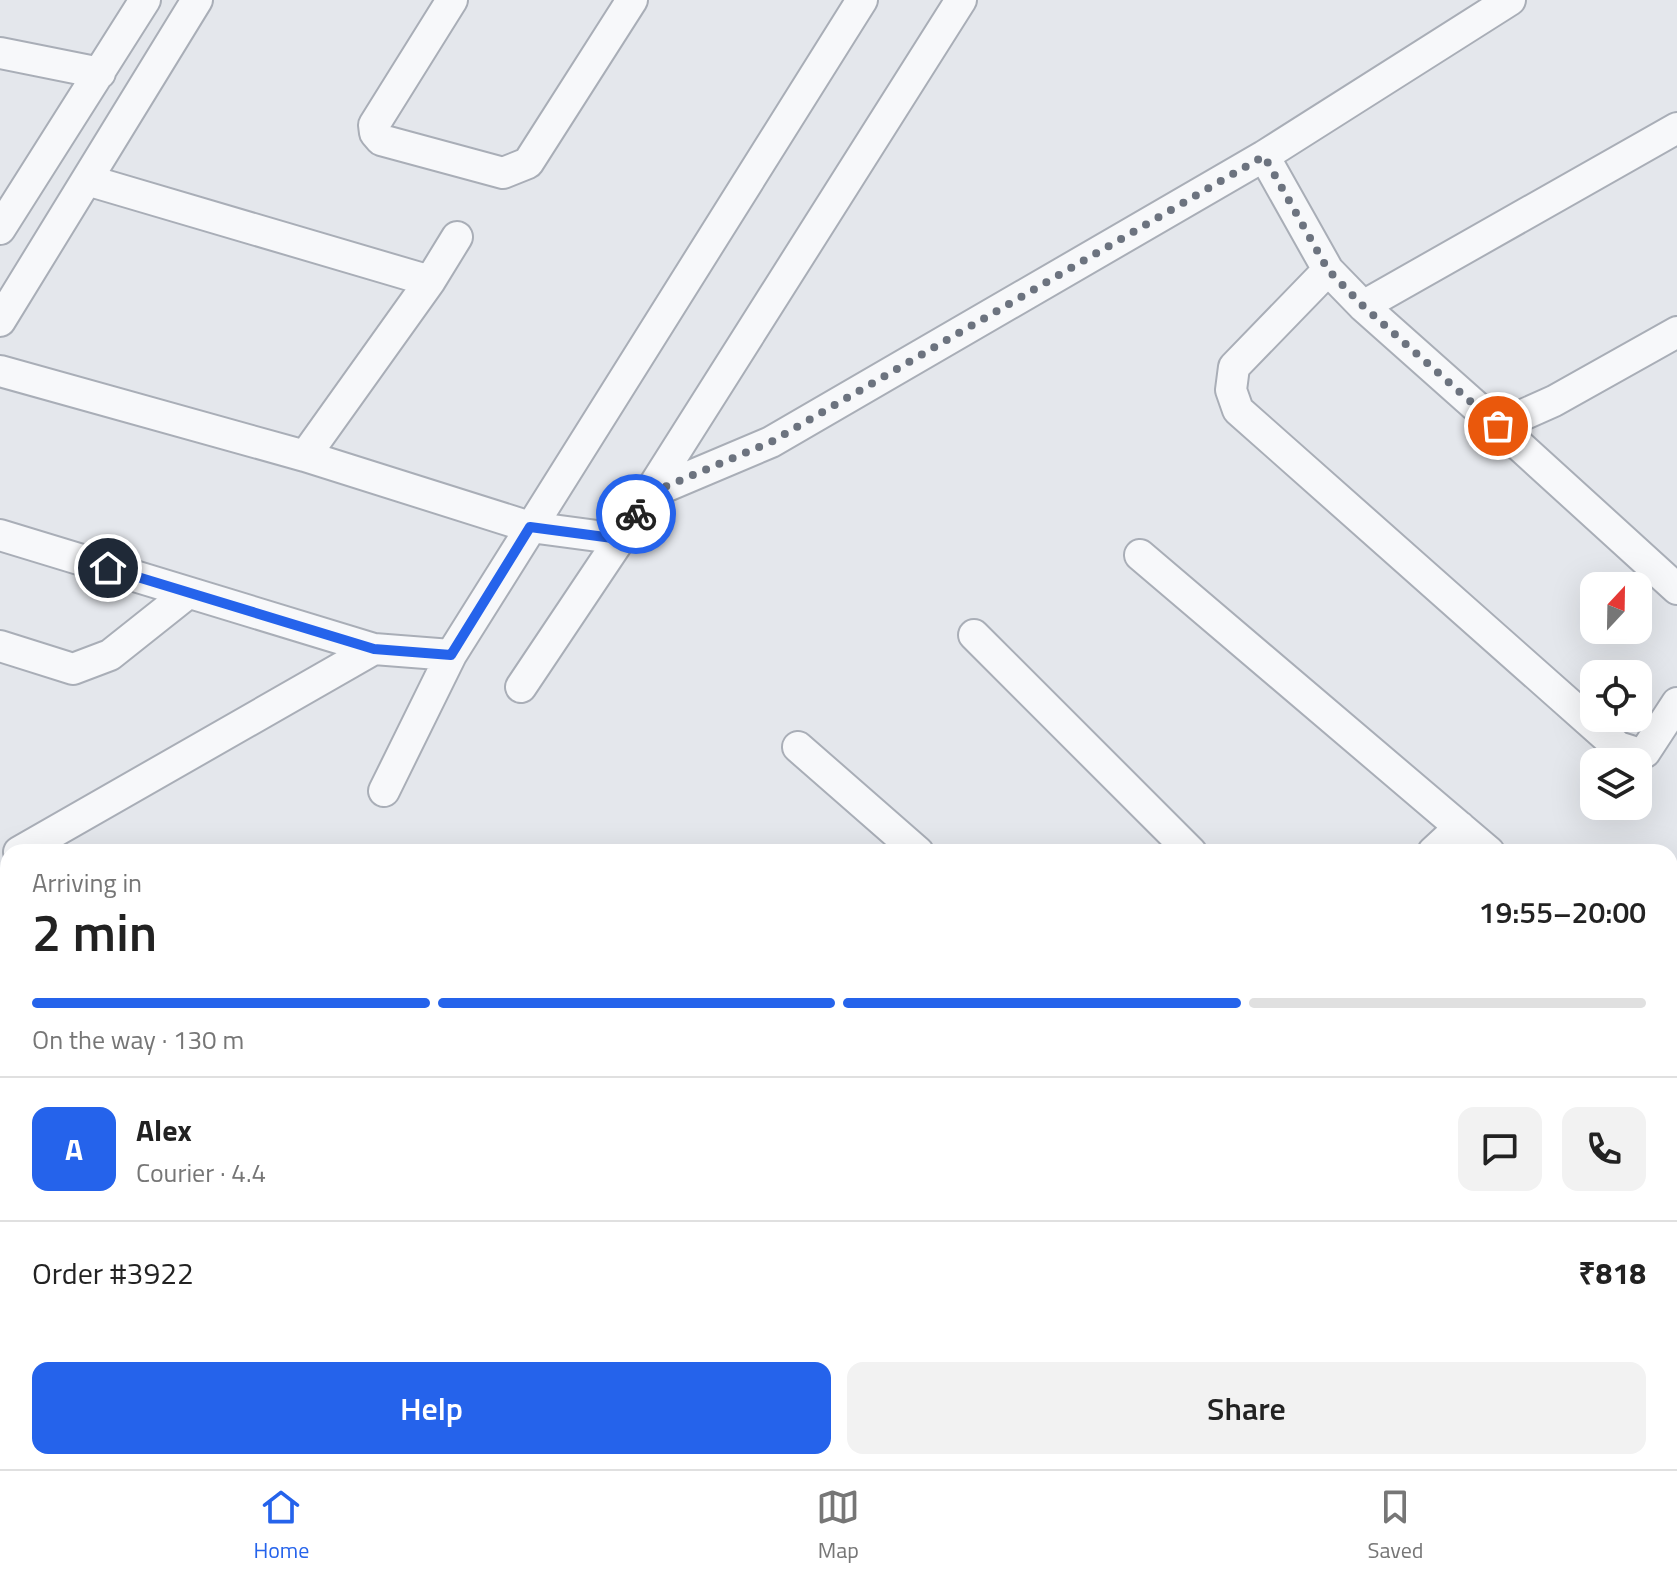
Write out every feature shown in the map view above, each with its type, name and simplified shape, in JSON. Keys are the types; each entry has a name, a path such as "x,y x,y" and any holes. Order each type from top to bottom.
{"street":[{"path":"0,229 145,0"},
{"path":"0,321 197,0"},
{"path":"452,0 374,125 375,133 381,140 503,173 528,163 632,0"},
{"path":"384,791 451,655 862,0"},
{"path":"521,687 620,539 961,0"},
{"path":"648,494 771,442 1264,156 1510,0"},
{"path":"0,53 100,73"},
{"path":"1363,306 1677,128"},
{"path":"1264,156 1328,270 1363,306 1677,589"},
{"path":"87,180 430,281"},
{"path":"305,456 430,281 457,237"},
{"path":"1328,270 1234,367 1231,390 1238,410 1618,747 1637,753 1645,752 1677,703"},
{"path":"1498,426 1554,401 1677,332"},
{"path":"0,371 305,456 530,527 620,539"},
{"path":"0,535 374,649 451,655"},
{"path":"1140,555 1480,844"},
{"path":"0,646 73,669 110,655 188,593"},
{"path":"974,635 1169,844"},
{"path":"33,844 374,649"},
{"path":"798,747 909,844"},
{"path":"1442,844 1460,827"}],"way so far":[{"path":"636,514 648,494 771,442 1264,156 1328,270 1363,306 1498,426"}],"route":[{"path":"108,568 374,649 451,655 530,527 620,539 636,514"}]}
